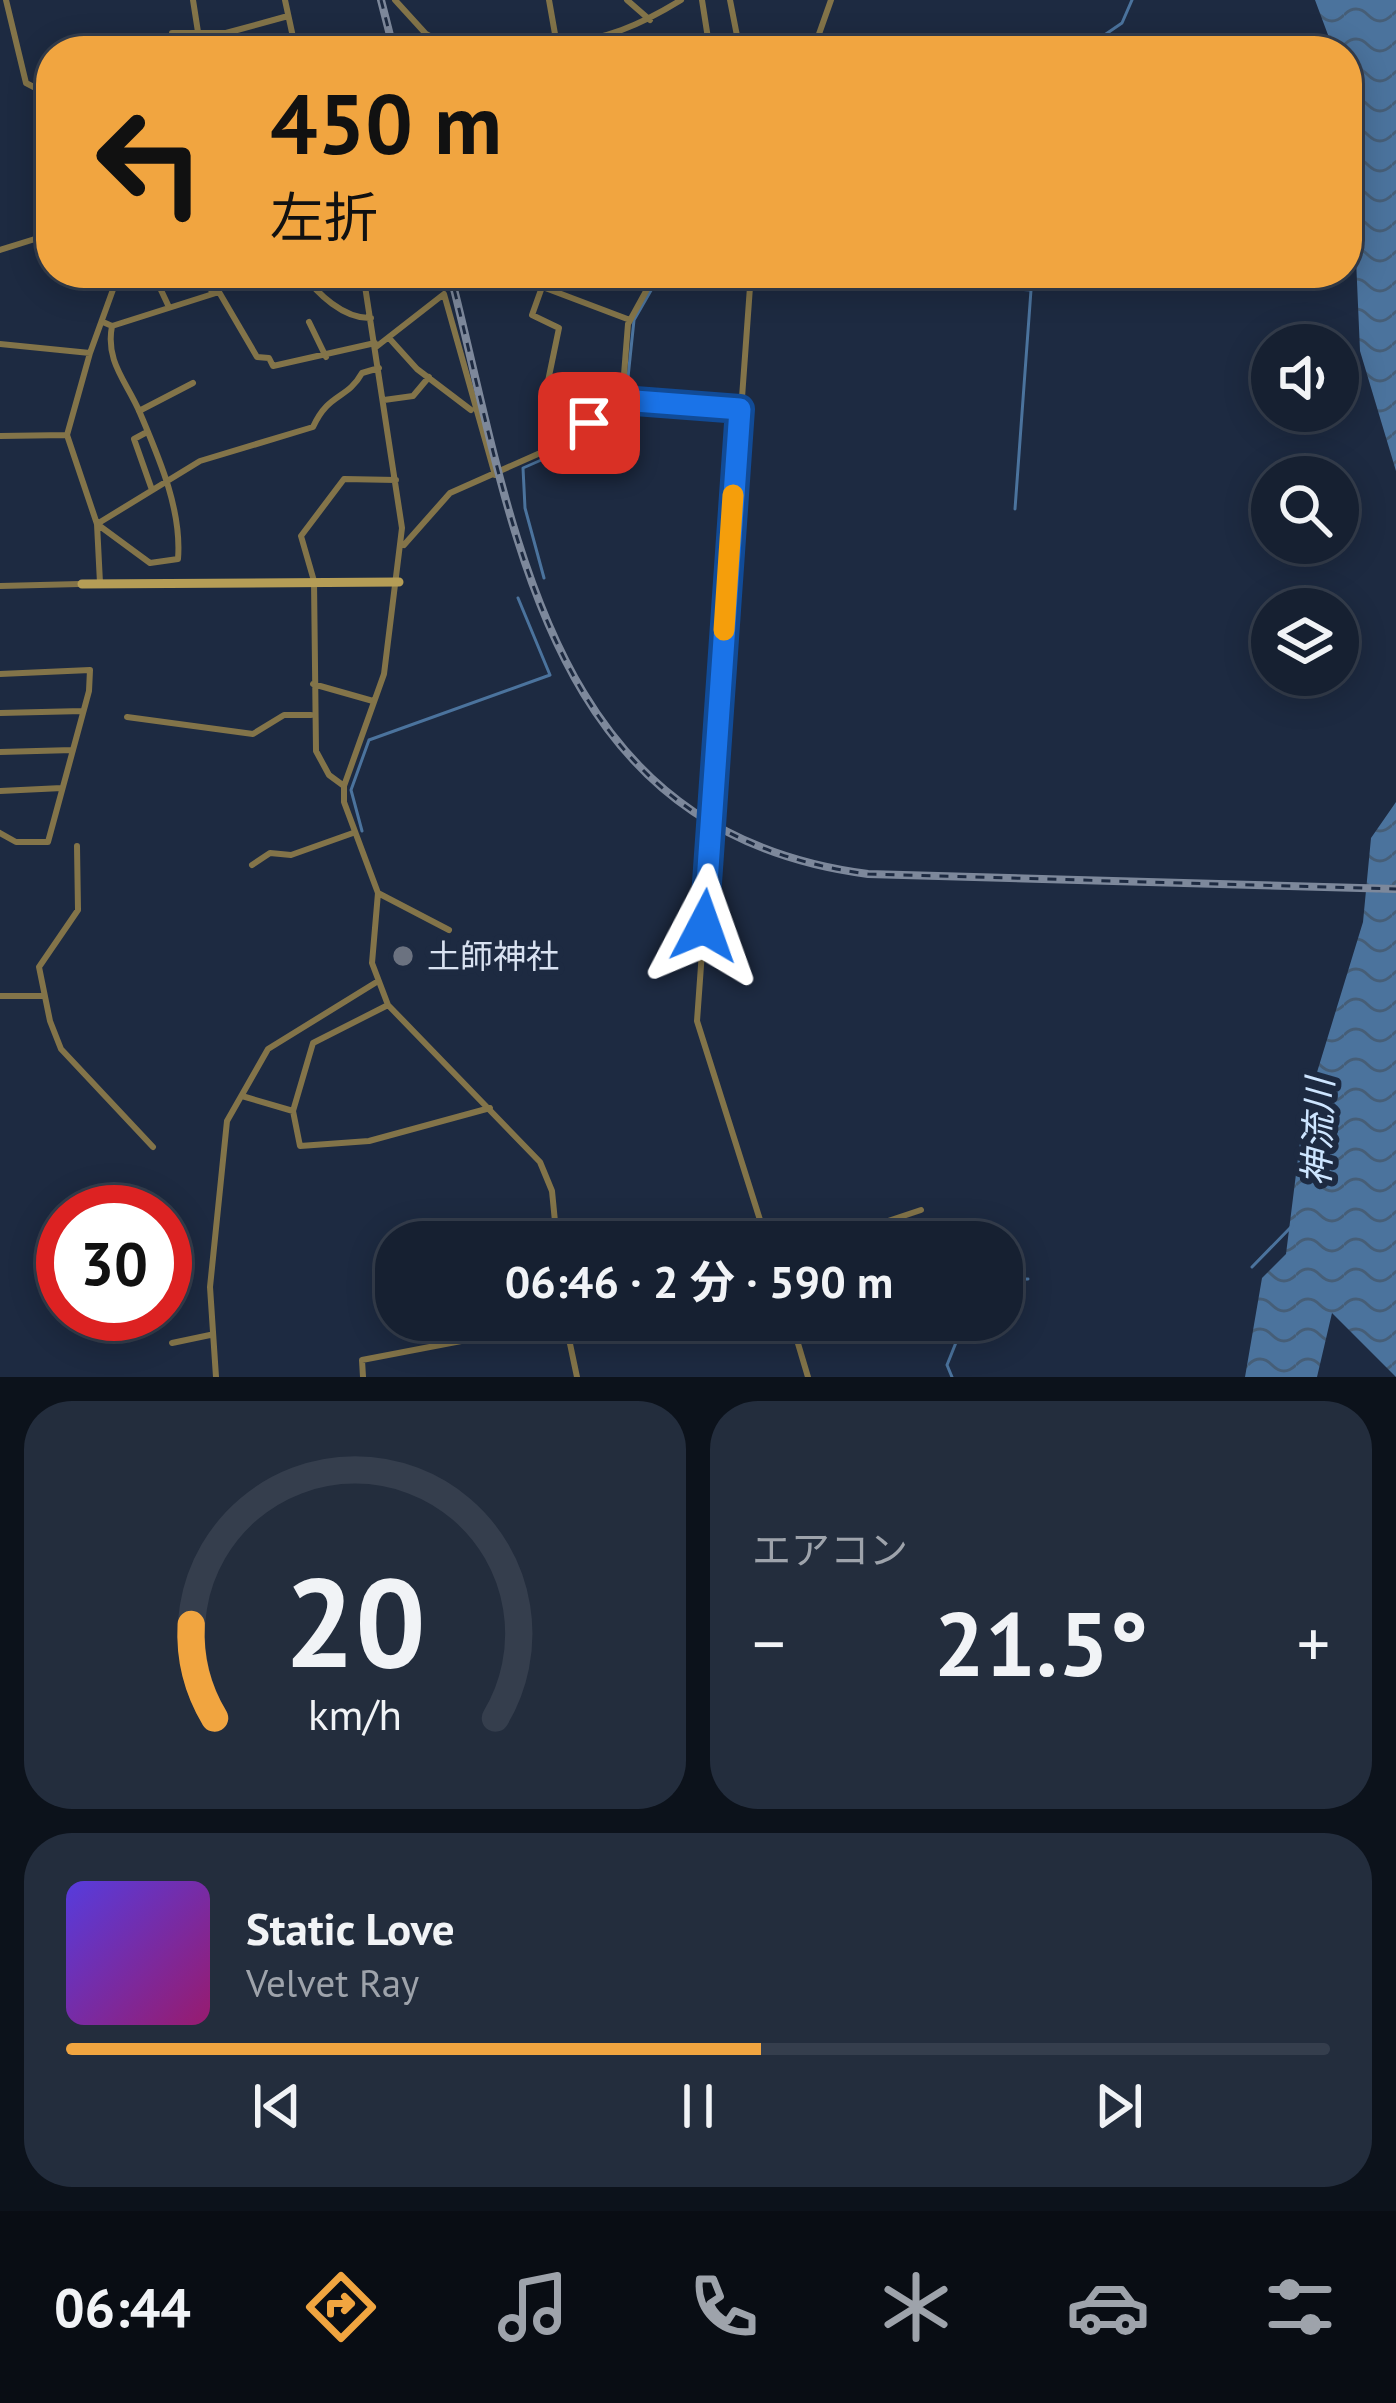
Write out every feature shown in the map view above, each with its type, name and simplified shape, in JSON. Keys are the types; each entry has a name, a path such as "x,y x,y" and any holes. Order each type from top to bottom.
{"street":[{"path":"6,0 26,83 36,89"},
{"path":"193,0 203,34"},
{"path":"285,0 293,36"},
{"path":"395,0 429,36"},
{"path":"549,0 556,36"},
{"path":"628,0 650,20"},
{"path":"613,36 681,0"},
{"path":"702,0 708,36"},
{"path":"730,0 737,36"},
{"path":"818,36 831,0"},
{"path":"172,33 203,34 288,16"},
{"path":"0,250 36,239"},
{"path":"100,584 97,524 67,435 114,288"},
{"path":"160,288 168,305"},
{"path":"210,288 212,292"},
{"path":"318,288 356,319 370,318"},
{"path":"365,288 397,480 401,548 384,674 344,786 355,833 378,893 375,983 388,1005 540,1162 552,1191 555,1221"},
{"path":"539,288 532,315 559,328 542,410 556,446"},
{"path":"545,288 630,320"},
{"path":"622,400 630,320 648,288"},
{"path":"750,288 697,1021 760,1221"},
{"path":"103,322 112,326 219,292 257,357 269,358 273,366 375,345 444,294 495,475"},
{"path":"309,322 326,357"},
{"path":"97,524 115,543 149,563 178,559 179,525 140,411 111,356 112,326"},
{"path":"389,338 475,413"},
{"path":"0,344 90,353"},
{"path":"97,524 200,461 313,427 328,399 352,390 362,373 380,368"},
{"path":"384,400 412,396 429,377"},
{"path":"140,411 193,382"},
{"path":"401,548 450,494 495,475 519,458 556,446 622,400 740,409"},
{"path":"147,432 134,439 152,490"},
{"path":"0,436 67,435"},
{"path":"344,786 328,776 316,751 311,715 314,581 302,536 329,492 344,479 397,480"},
{"path":"0,586 399,582"},
{"path":"0,674 90,670 48,842 16,842 0,833"},
{"path":"313,684 374,702"},
{"path":"0,713 83,711"},
{"path":"127,717 254,734 284,715 311,715"},
{"path":"0,752 73,750"},
{"path":"0,791 62,788"},
{"path":"252,866 270,853 291,855 355,833"},
{"path":"77,846 78,910 39,967 44,995 62,1049 153,1147"},
{"path":"378,893 449,930"},
{"path":"216,1377 209,1335 227,1121 268,1049 375,983"},
{"path":"0,996 44,995"},
{"path":"388,1005 313,1043 293,1111 300,1146 369,1141 490,1108"},
{"path":"242,1096 293,1111"},
{"path":"888,1221 921,1210"},
{"path":"172,1343 209,1335"},
{"path":"362,1377 362,1360 462,1341"},
{"path":"571,1341 577,1377"},
{"path":"797,1341 808,1377"}],"water":[{"path":"1315,0 1396,0 1396,471 1360,351 1362,36 1328,36"},
{"name":"神流川","path":"1396,802 1396,1377 1332,1313 1317,1377 1245,1377 1262,1278 1286,1254 1303,1118 1363,922 1371,838"}],"waterway":[{"path":"1103,36 1122,23 1132,0"},
{"path":"544,578 525,508 523,468 555,454 625,406 634,320 652,288"},
{"path":"1002,288 1031,290 1015,509"},
{"path":"362,831 351,790 369,740 550,675 518,598"},
{"path":"1252,1267 1292,1226"},
{"path":"1023,1279 1028,1279"},
{"path":"952,1377 947,1365 957,1341"}],"railway":[{"path":"381,0 390,36"},
{"path":"454,288 526,565 562,654 611,733 675,799 760,847 868,874 1396,889"}],"slow traffic":[{"path":"724,630 733,495"}],"place":[{"name":"土師神社","path":"403,956"}],"route":[{"path":"589,423 622,400 740,409 704,926"}]}
